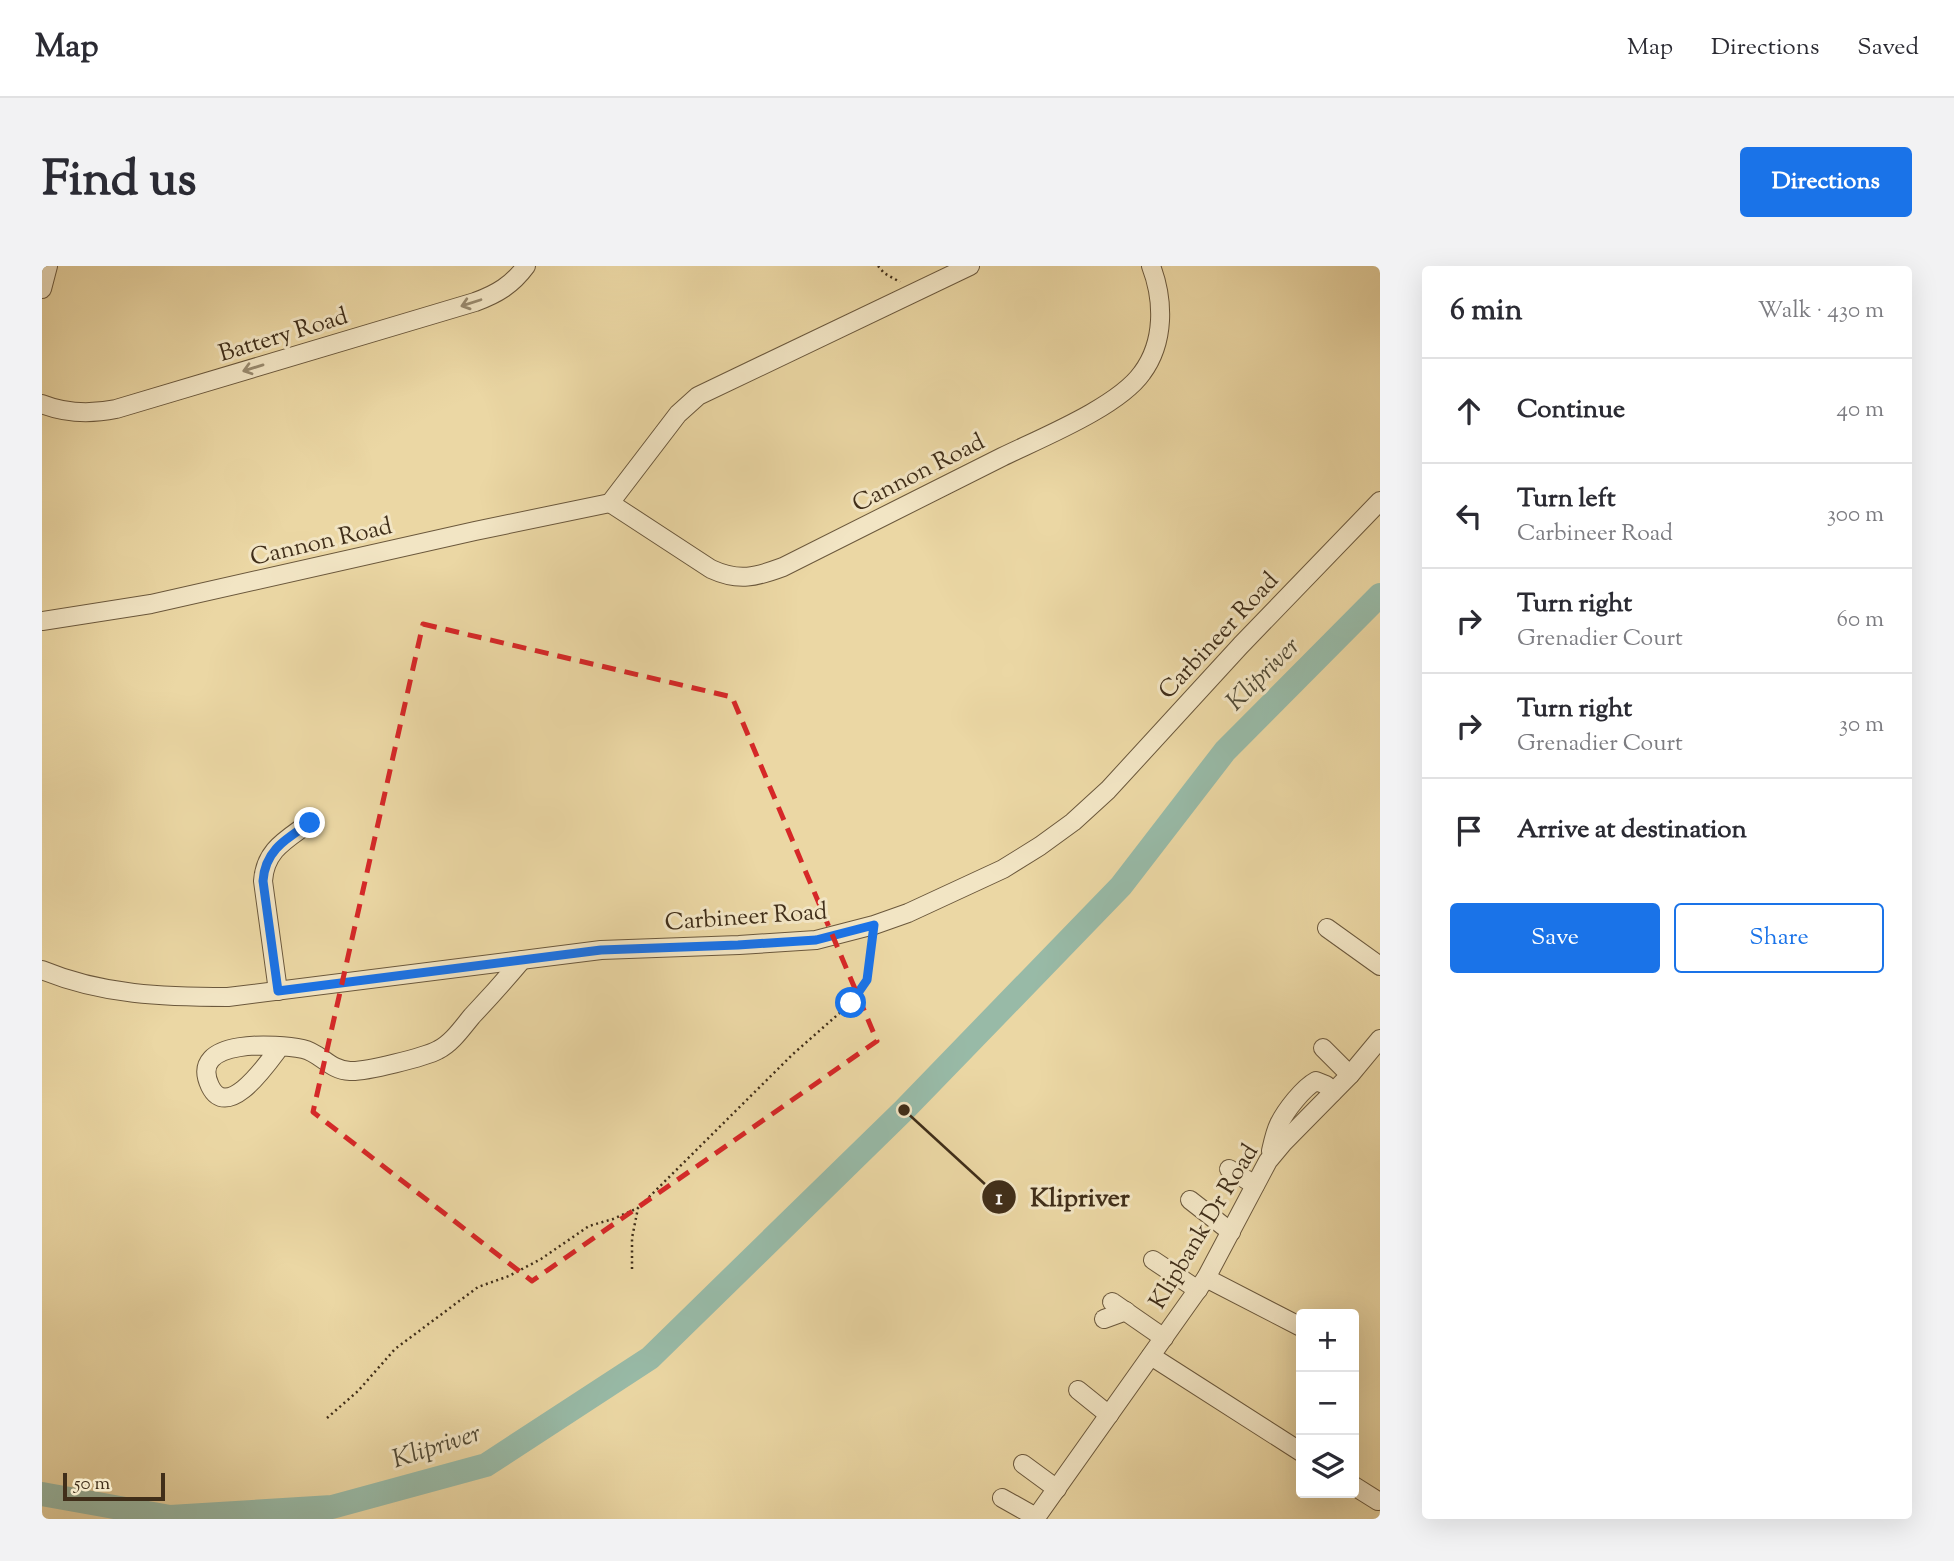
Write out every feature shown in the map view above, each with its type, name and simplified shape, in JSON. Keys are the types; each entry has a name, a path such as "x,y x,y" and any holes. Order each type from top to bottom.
{"street":[{"path":"42,289 48,266"},
{"name":"Battery Road","path":"42,404 55,409 86,413 117,409 475,302 512,283 526,266"},
{"path":"610,503 678,414 698,396 970,266"},
{"name":"Cannon Road","path":"42,621 151,604 610,503 711,569 725,576 753,577 783,567 1072,423 1124,393 1135,383 1149,362 1158,334 1161,309 1151,266"},
{"name":"Carbineer Road","path":"42,970 76,984 130,993 215,997 601,950 816,940 874,925 908,913 1003,869 1073,822 1108,790 1241,645 1380,501"},
{"path":"278,991 263,881 265,867 267,859 278,846 310,823"},
{"path":"1327,928 1380,966"},
{"path":"280,1047 306,1050 330,1066 352,1072 434,1052 452,1039 522,960"},
{"name":"Klipbank Dr Road","path":"1039,1517 1202,1284 1268,1161 1350,1075 1380,1039"},
{"path":"1323,1048 1350,1075"},
{"path":"1229,1169 1255,1185"},
{"path":"1190,1200 1231,1232"},
{"path":"1153,1260 1296,1325"},
{"path":"1104,1319 1119,1307 1164,1338"},
{"path":"1151,1356 1296,1449"},
{"path":"1078,1390 1109,1415"},
{"path":"1023,1464 1057,1489"},
{"path":"1359,1489 1378,1502"},
{"path":"1002,1498 1039,1517"}],"path":[{"path":"878,266 892,279 924,288"},
{"path":"327,1418 358,1391 395,1349 478,1287 530,1265 589,1226 638,1208 793,1054 851,1003 867,980 874,925"},
{"path":"632,1269 632,1238 638,1208"}],"highlighted area":[{"path":"423,624 732,697 877,1041 532,1281 313,1112"}],"waterway":[{"name":"Klipriver","path":"42,1494 170,1517 332,1507 486,1465 650,1358 904,1110 1121,886 1225,751 1380,595"}],"place":[{"name":"Klipriver","path":"904,1110"}],"route":[{"path":"310,823 278,846 267,859 265,867 263,881 278,991 601,950 816,940 874,925 867,980 851,1003"}]}
